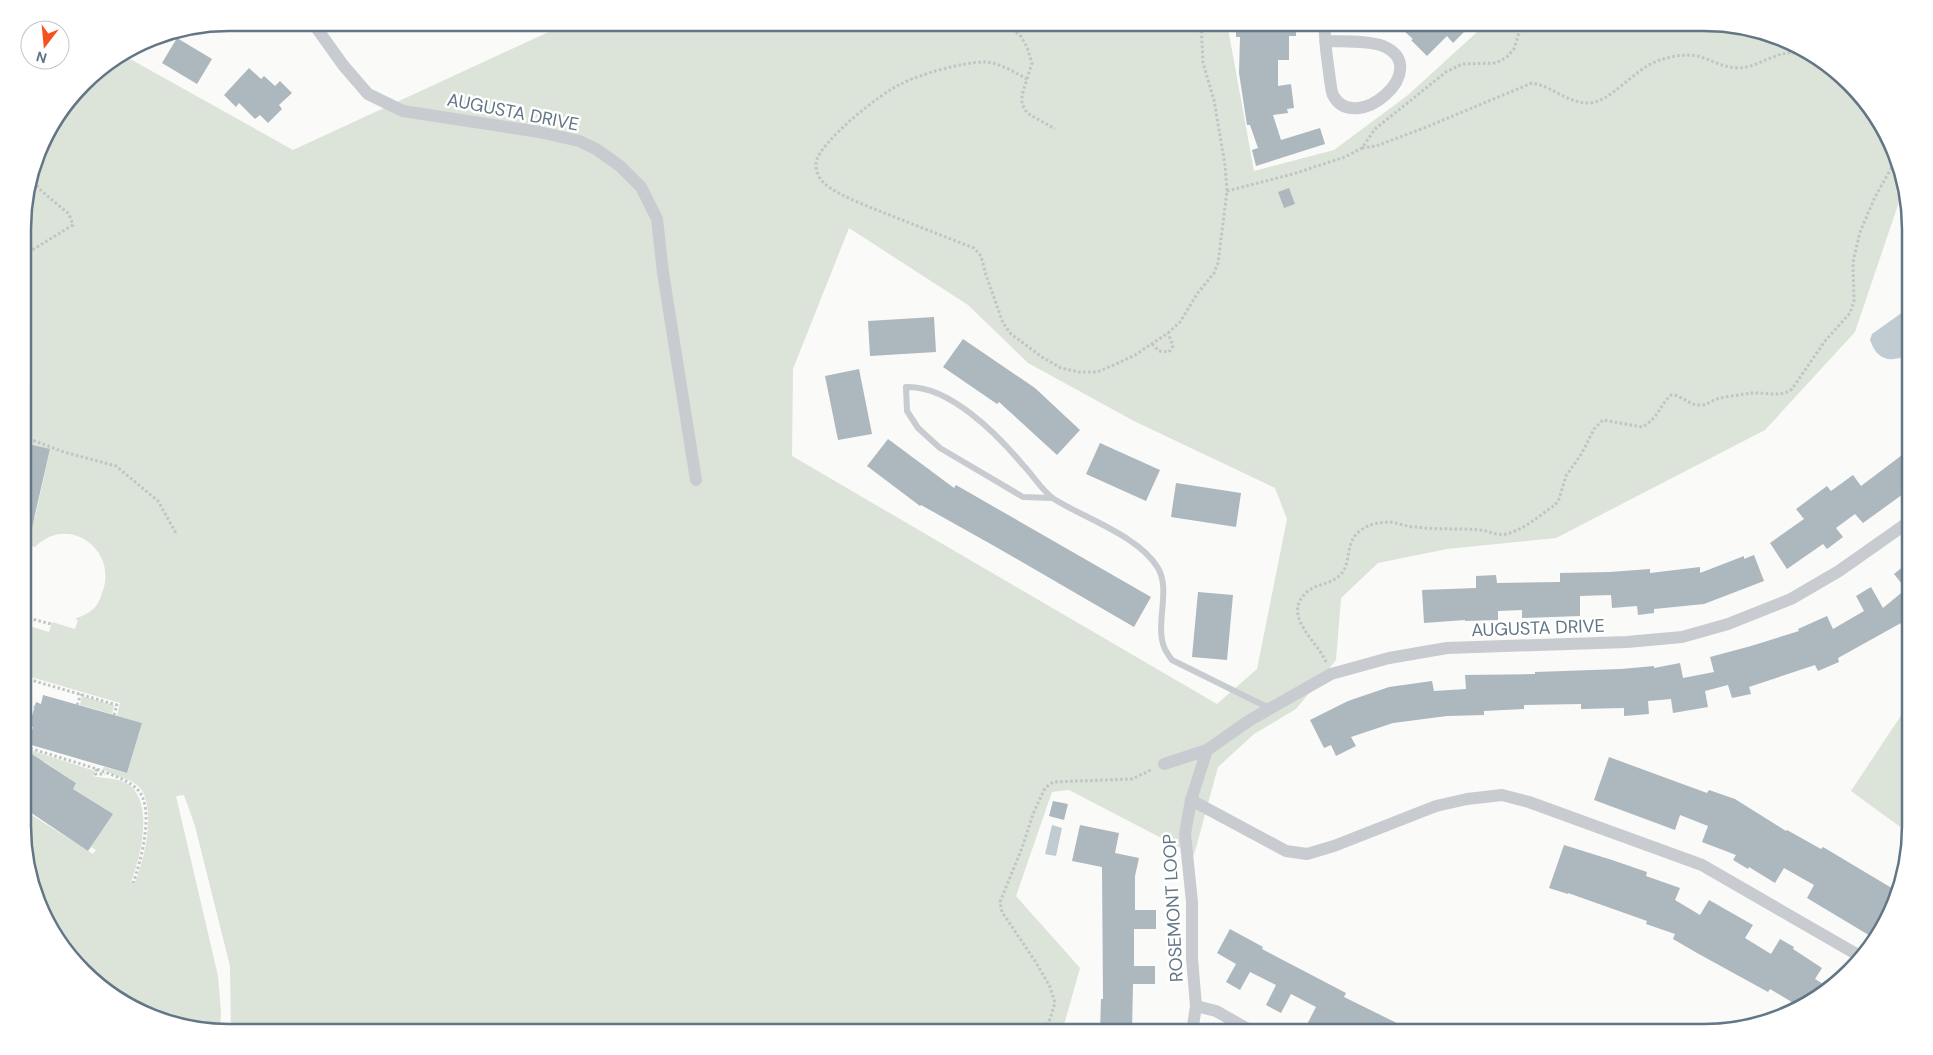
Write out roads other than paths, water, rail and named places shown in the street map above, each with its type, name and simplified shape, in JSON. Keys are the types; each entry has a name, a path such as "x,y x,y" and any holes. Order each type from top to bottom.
{"street":[{"name":"AUGUSTA DRIVE","path":"319,31 343,65 368,94 403,111 539,132 579,141 596,149 620,166 641,187 657,219 663,274 696,480"},
{"path":"1324,31 1325,41 1326,55 1332,95 1340,103 1350,109 1370,106 1380,100 1394,86 1401,72 1398,56 1390,50 1380,45 1325,41"},
{"name":"AUGUSTA DRIVE","path":"1164,764 1207,750 1250,720 1331,674 1389,658 1447,648 1627,642 1682,637 1728,624 1791,599 1839,571 1902,527"},
{"name":"ROSEMONT LOOP","path":"1193,1024 1196,1006 1192,958 1192,902 1185,834 1190,800 1207,750"},
{"path":"1190,800 1286,851 1307,854 1334,846 1436,806 1467,799 1502,795 1529,802 1702,865 1855,953"},
{"name":"ROSEMONT LOOP","path":"1196,1006 1216,1012 1238,1024"}],"lane":[{"path":"1052,498 1023,497 940,448 918,428 907,411 906,387 918,386 938,394 974,415 1013,452 1052,498 1106,527 1143,550 1159,569 1163,588 1161,631 1164,647 1172,660 1271,708"}]}
